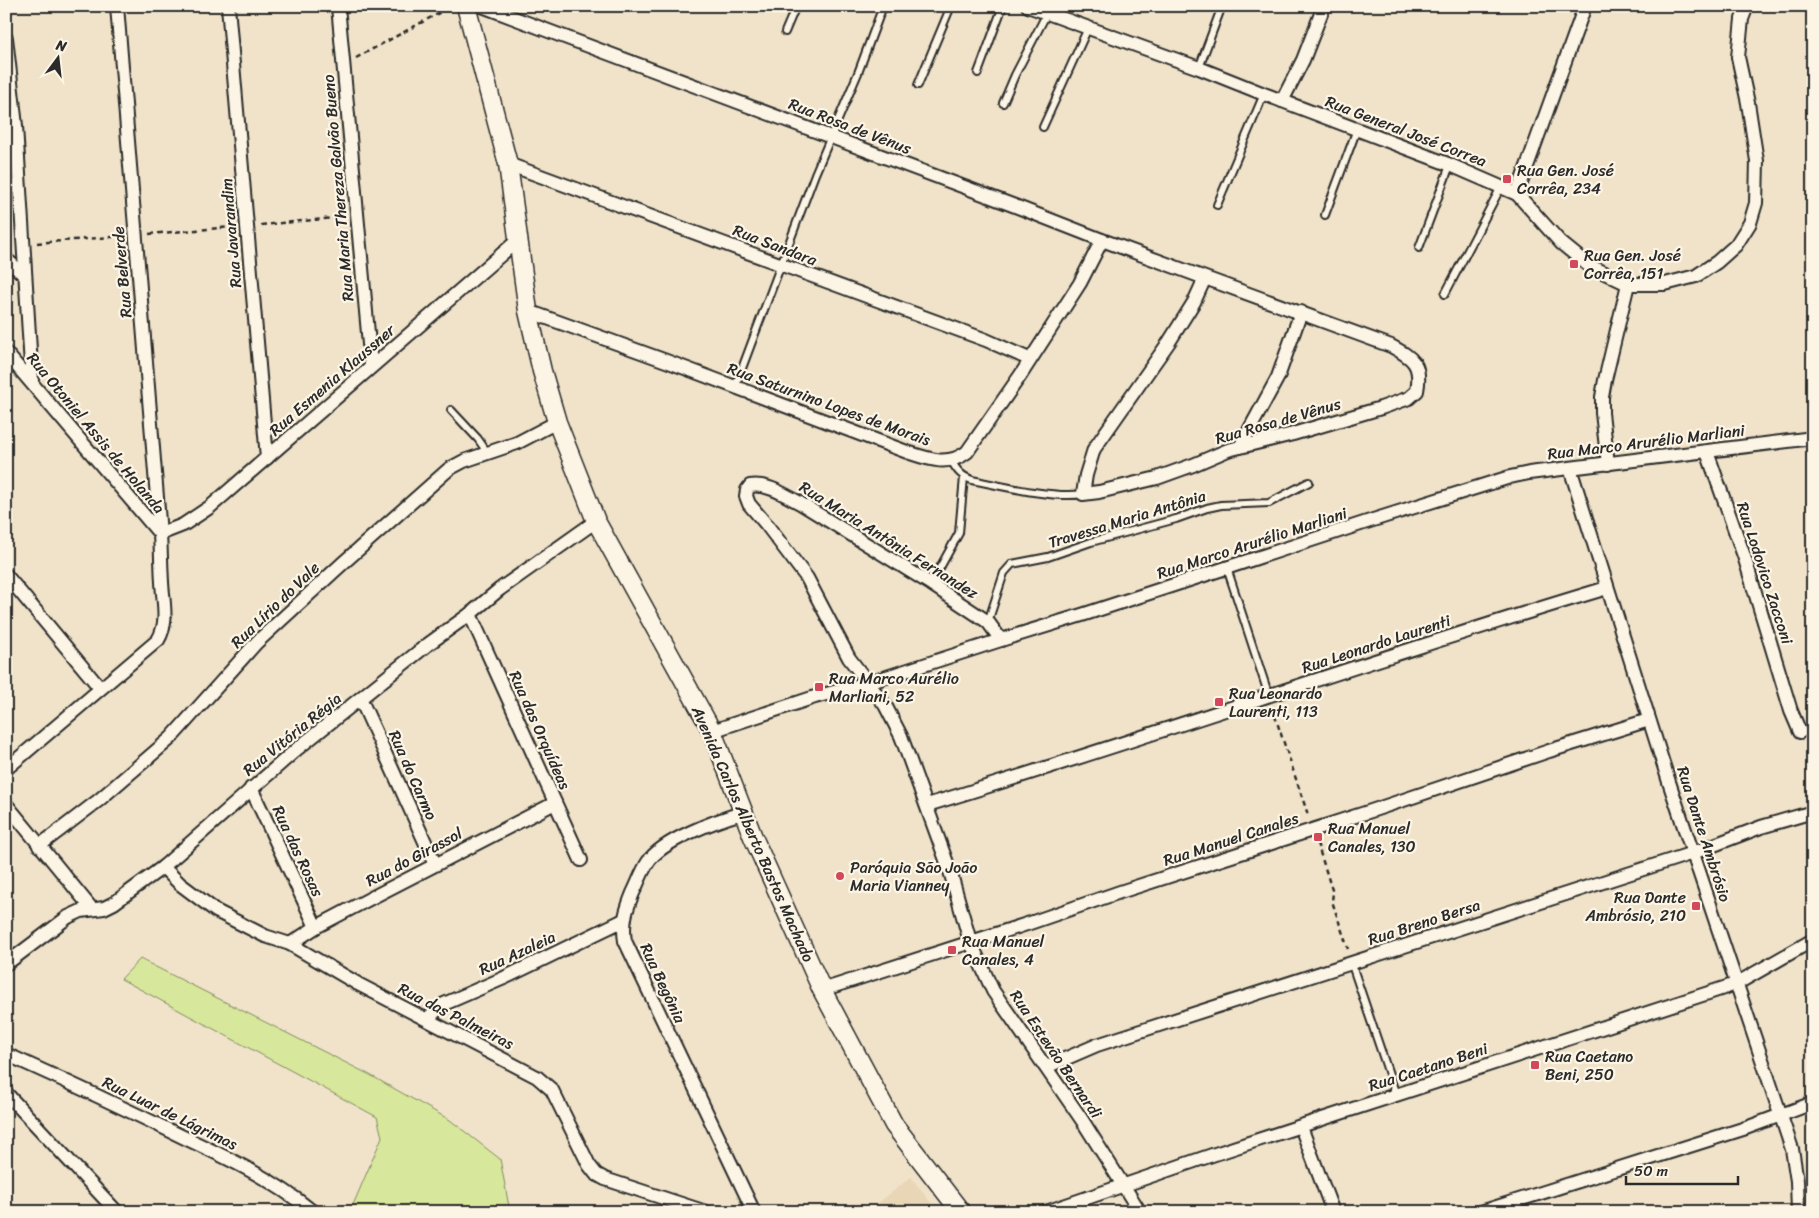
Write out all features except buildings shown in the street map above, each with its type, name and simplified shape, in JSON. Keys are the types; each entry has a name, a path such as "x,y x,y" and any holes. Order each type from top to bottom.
{"street":[{"name":"Rua Belverde","path":"100,688 158,640 163,632 165,617 160,534 117,6"},
{"name":"Rua Javarandim","path":"228,6 267,458"},
{"name":"Rua Maria Thereza Galvão Bueno","path":"338,6 372,366"},
{"name":"Avenida Carlos Alberto Bastos Machado","path":"466,6 508,164 528,311 542,371 557,422 596,521 712,731 742,813 822,990 894,1125 961,1212"},
{"name":"Rua Rosa de Vênus","path":"482,6 1102,240 1391,346 1407,354 1415,362 1419,372 1418,391 1409,398 1373,411 1228,450 1157,478 1083,494"},
{"name":"Rua General José Correa","path":"1028,6 1055,12 1088,28 1199,68 1448,164 1517,194 1561,243 1588,265 1628,284 1665,284 1696,276 1717,262 1736,244 1750,223 1756,203 1757,161 1748,103 1738,57 1742,19 1747,6"},
{"path":"1282,101 1303,60 1324,6"},
{"path":"1517,194 1585,6"},
{"path":"6,38 16,126 32,382"},
{"name":"Rua Sandara","path":"508,164 986,340 1029,358"},
{"name":"Rua Esmenia Klaussner","path":"160,534 183,525 210,507 518,240"},
{"path":"951,460 967,452 1020,376 1029,358 1080,283 1102,240"},
{"path":"6,259 24,275"},
{"path":"1083,494 1086,475 1094,449 1169,342 1201,289 1205,278"},
{"path":"1608,464 1602,397 1628,284"},
{"name":"Rua Saturnino Lopes de Morais","path":"528,311 907,452 935,461 951,460"},
{"path":"1240,447 1278,377 1301,312"},
{"name":"Rua Otoniel Assis de Holanda","path":"6,353 160,534"},
{"name":"Rua Lírio do Vale","path":"39,846 99,800 171,738 257,642 449,469 487,452 517,443 557,422"},
{"name":"Rua Marco Arurélio Marliani","path":"712,731 815,697 868,683 1488,483 1529,473 1813,438"},
{"name":"Rua Lodovico Zacconi","path":"1707,452 1744,556 1800,732"},
{"name":"Rua Dante Ambrósio","path":"1570,468 1649,720 1781,1115 1796,1167 1798,1212"},
{"name":"Rua Maria Antônia Fernandez","path":"750,486 757,485 786,495 931,584 988,622 1001,640"},
{"name":"Rua Estevão Bernardi","path":"750,486 746,490 749,504 807,578 849,658 885,705 901,736 950,871 970,941 993,990 1125,1186 1140,1212"},
{"name":"Rua Vitória Régia","path":"6,964 68,917 81,911 104,908 114,903 163,867 297,749 361,700 427,645 470,614 500,589 596,521"},
{"path":"6,575 100,688 6,769"},
{"name":"Rua Leonardo Laurenti","path":"927,805 1091,755 1607,588"},
{"name":"Rua das Orquídeas","path":"470,614 581,860"},
{"name":"Rua do Carmo","path":"361,700 435,864"},
{"name":"Rua Manuel Canales","path":"822,990 1314,830 1549,751 1649,720"},
{"name":"Rua das Rosas","path":"251,788 316,927"},
{"name":"Rua do Girassol","path":"290,944 316,927 555,803"},
{"path":"6,804 92,909"},
{"name":"Rua Breno Bersa","path":"1046,1067 1097,1044 1693,852 1761,827 1813,812"},
{"name":"Rua Begônia","path":"742,813 696,830 655,854 640,877 627,908 623,931 629,950 754,1212"},
{"name":"Rua das Palmeiras","path":"163,867 185,889 216,911 265,936 290,944 358,984 537,1077 552,1090 589,1165 596,1174 619,1184 706,1212"},
{"name":"Rua Azaleia","path":"427,1019 444,1004 504,978 624,920"},
{"name":"Rua Caetano Beni","path":"1046,1212 1084,1197 1125,1186 1214,1154 1736,984 1813,940"},
{"name":"Rua Luar de Lágrimas","path":"6,1054 143,1117 238,1164 280,1187 313,1212"},
{"path":"9,1100 118,1212"},
{"path":"1480,1212 1746,1128 1813,1103"},
{"path":"1301,1127 1333,1212"}],"lane":[{"path":"785,32 796,6"},
{"path":"735,387 830,137 858,73 883,6"},
{"path":"918,85 950,6"},
{"path":"978,73 1003,6"},
{"path":"1199,68 1222,6"},
{"path":"1003,103 1015,75 1055,12"},
{"path":"1044,127 1088,28"},
{"path":"1217,205 1264,94"},
{"path":"1325,215 1357,129"},
{"path":"1419,248 1449,168 1448,164"},
{"path":"1446,294 1501,187"},
{"path":"451,410 478,439 487,452"},
{"path":"951,460 957,471 964,477 972,480 1032,491 1075,496 1083,494"},
{"path":"931,584 959,532 964,477"},
{"name":"Travessa Maria Antônia","path":"988,622 1004,573 1012,564 1048,557 1207,508 1227,504 1268,503 1309,482"},
{"path":"1227,568 1269,696"},
{"path":"1352,962 1396,1095"}],"path":[{"path":"344,65 452,6"},
{"path":"23,244 357,215"},
{"path":"1269,696 1314,830 1333,893 1332,901 1352,962"}],"shaded area":[{"path":"911,1177 938,1212 867,1212"}],"green space":[{"path":"140,959 370,1075 450,1120 500,1159 510,1212 350,1212 382,1137 377,1117 121,979"}],"place":[{"name":"Rua Gen. José Corrêa, 234","path":"1507,179"},
{"name":"Rua Gen. José Corrêa, 151","path":"1574,264"},
{"name":"Rua Marco Aurélio Marliani, 52","path":"819,687"},
{"name":"Rua Leonardo Laurenti, 113","path":"1219,702"},
{"name":"Rua Manuel Canales, 130","path":"1318,837"},
{"name":"Paróquia São João Maria Vianney","path":"840,876"},
{"name":"Rua Dante Ambrósio, 210","path":"1696,906"},
{"name":"Rua Manuel Canales, 4","path":"952,950"},
{"name":"Rua Caetano Beni, 250","path":"1535,1065"}]}
